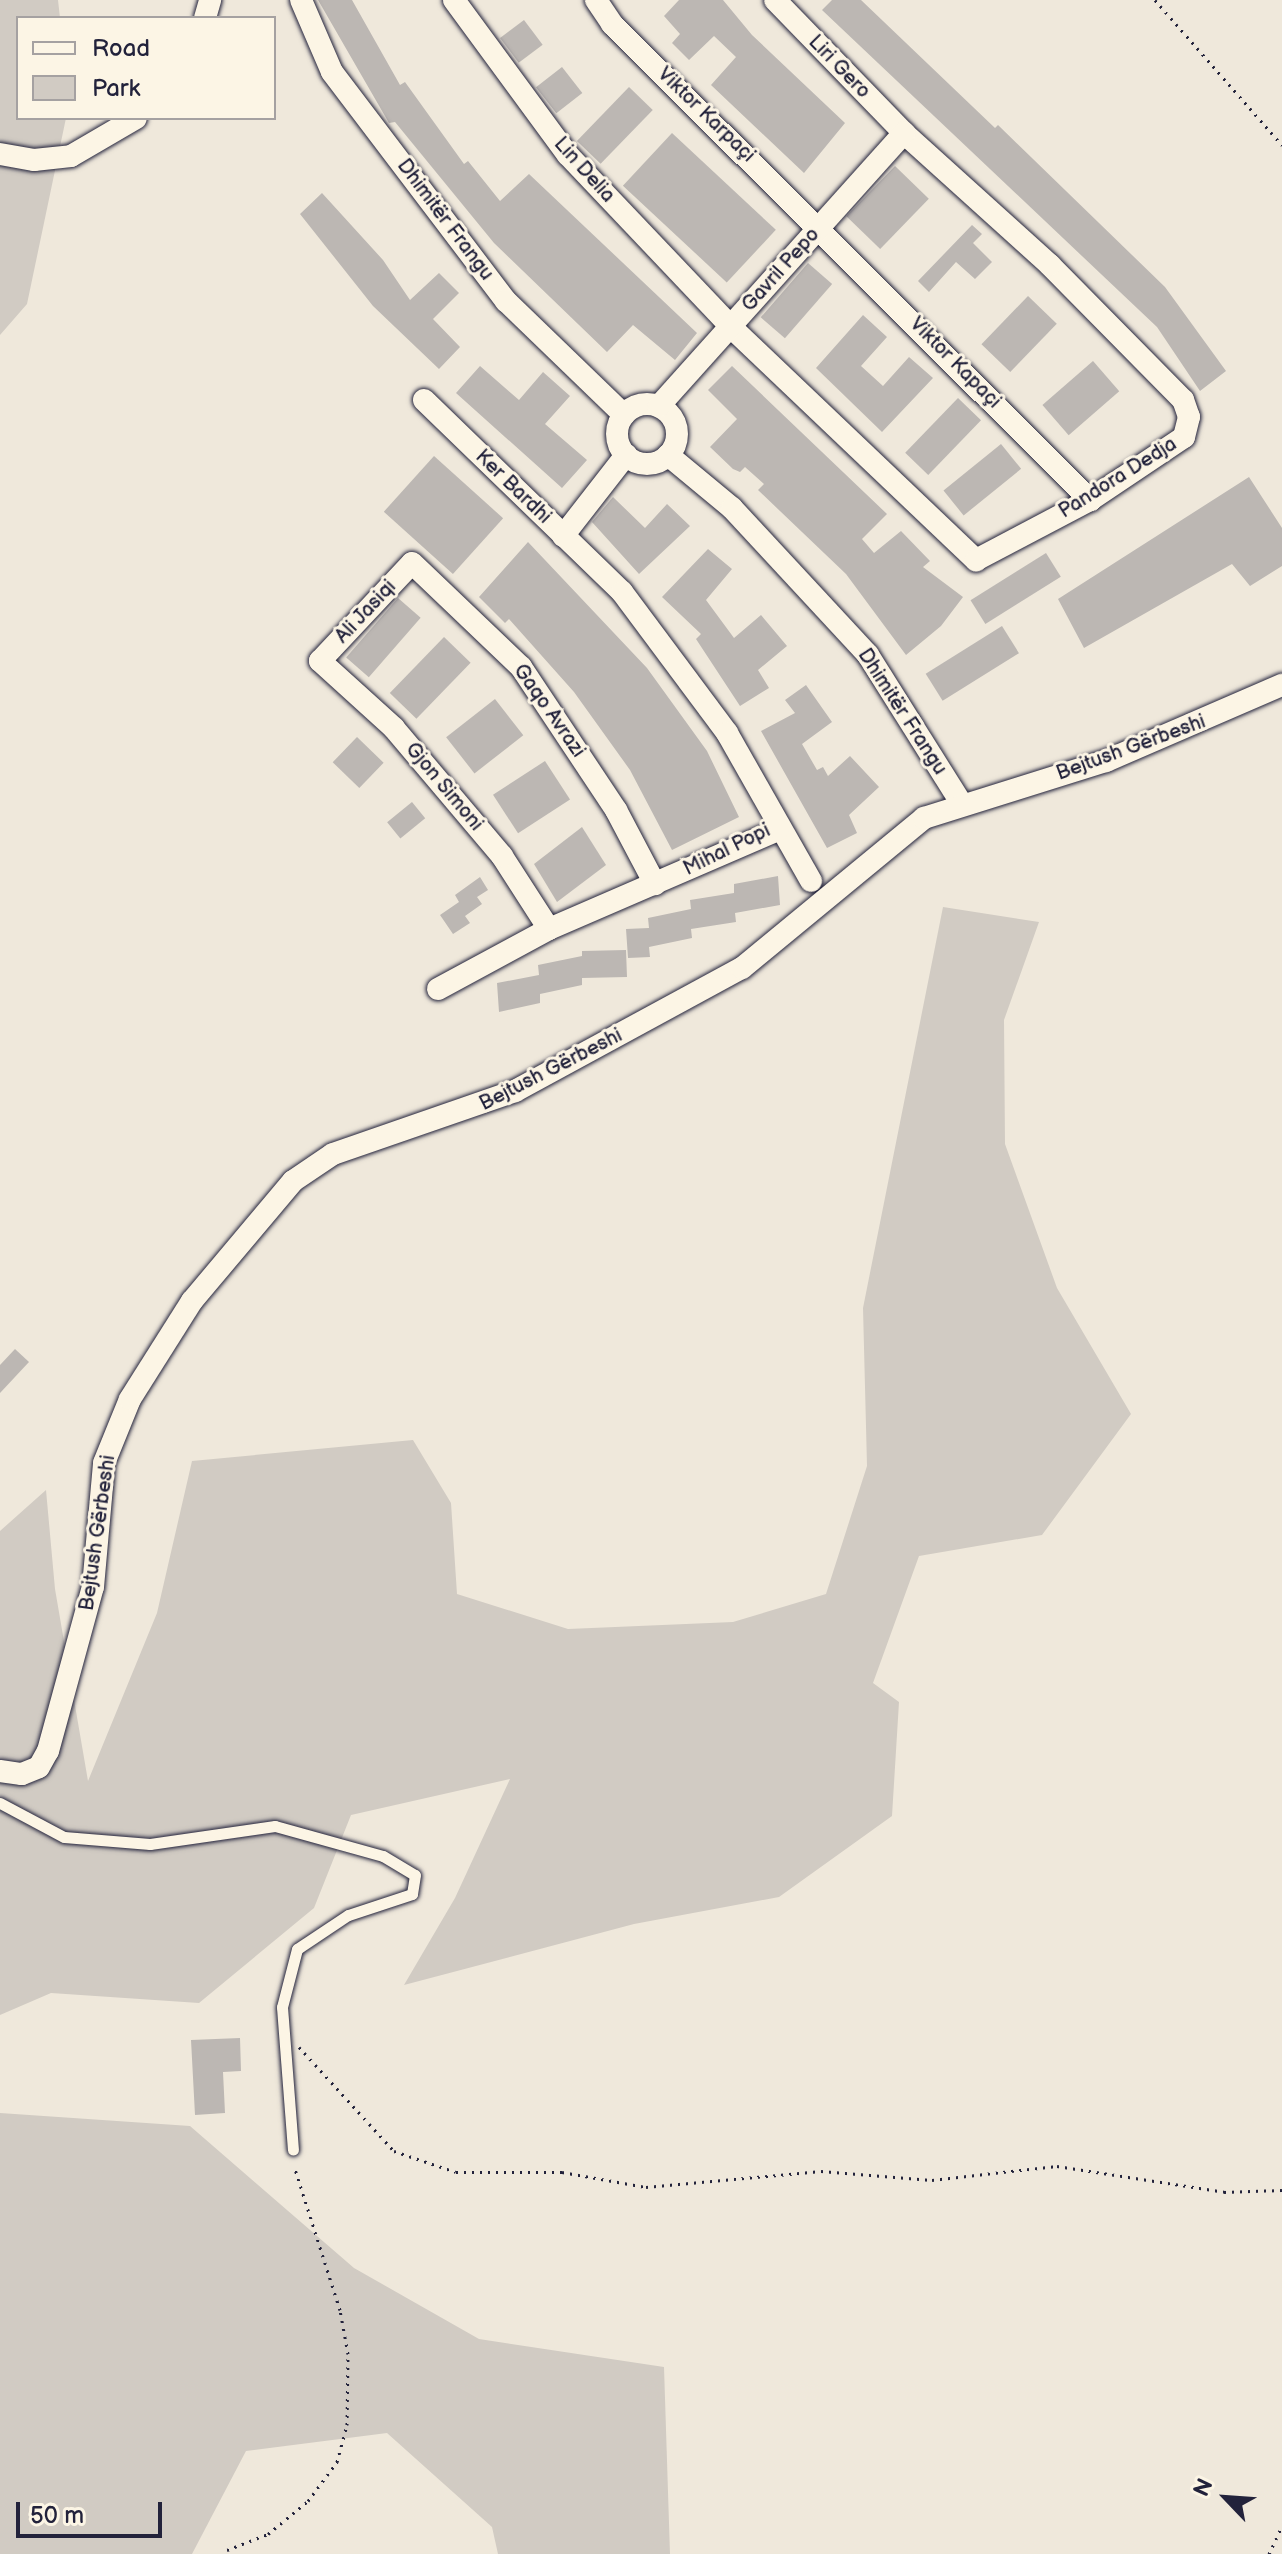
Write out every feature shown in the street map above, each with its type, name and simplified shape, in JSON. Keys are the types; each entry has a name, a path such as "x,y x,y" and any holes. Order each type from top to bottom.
{"street":[{"name":"Dhimitër Frangu","path":"301,0 332,72 506,301 624,415"},
{"name":"Lin Delia","path":"454,0 568,155 730,326"},
{"name":"Viktor Karpaçi","path":"596,0 612,24 820,226"},
{"name":"Liri Gero","path":"775,0 904,133"},
{"path":"0,154 34,160 71,156 133,120"},
{"name":"Gavril Pepo","path":"659,406 904,133"},
{"name":"Pandora Dedja","path":"730,326 976,560 1090,500 1184,437 1189,417 1183,400 1050,265 904,133"},
{"name":"Viktor Kapaçi","path":"820,226 1090,500"},
{"name":"Ker Bardhi","path":"424,400 563,536 626,455"},
{"path":"640,404 659,406 677,428 668,455 643,463 626,455 617,440 624,415 640,404"},
{"name":"Dhimitër Frangu","path":"668,455 732,508 868,655 962,804"},
{"name":"Mihal Popi","path":"438,989 549,929 778,830 727,733 622,592 563,536"},
{"name":"Ali Jasiqi","path":"320,661 412,563"},
{"name":"Gaqo Avrazi","path":"412,563 521,667 616,810 655,884"},
{"name":"Gjon Simoni","path":"320,661 394,728 502,856 549,929"},
{"name":"Bejtush Gërbeshi","path":"0,1771 22,1774 39,1767 48,1751 93,1587 104,1463 130,1399 173,1326 276,1197 333,1154 481,1107 742,968 801,923 900,833 962,804 1106,761 1282,685"},
{"path":"778,830 811,881"}],"lane":[{"path":"0,1803 64,1837 150,1844 275,1826 383,1856 415,1875 412,1894 348,1915 297,1949 282,2007 293,2150"}],"path":[{"path":"1155,0 1282,145"},
{"path":"285,2041 315,2059 394,2151 456,2172 562,2172 646,2187 821,2171 932,2180 1057,2166 1224,2192 1282,2190"},
{"path":"227,2550 268,2534 308,2501 337,2462 347,2425 345,2332 294,2168 293,2150"},
{"path":"1269,2554 1282,2526"}],"green space":[{"path":"0,0 58,0 60,16 16,16 16,120 66,120 27,304 0,335"},
{"path":"943,907 1039,922 1004,1020 1005,1144 1057,1288 1131,1414 1042,1535 919,1556 873,1683 899,1702 892,1816 779,1897 634,1924 404,1985 455,1898 510,1779 351,1815 314,1908 199,2003 51,1993 0,2015 0,1531 46,1490 55,1589 88,1781 157,1613 192,1461 413,1440 451,1503 457,1594 568,1629 733,1622 826,1594 867,1466 863,1308"},
{"path":"0,2113 190,2126 354,2268 479,2339 664,2367 670,2554 498,2554 492,2527 387,2433 246,2451 192,2554 0,2554"}],"building":[{"path":"318,0 352,0 400,85 405,82 464,164 468,161 500,201 529,174 697,333 675,360 633,325 607,352 494,243 395,122 389,123"},
{"path":"679,0 723,0 752,35 845,123 804,173 711,85 736,57 714,36 689,60 672,43 680,34 664,16"},
{"path":"832,0 861,0 995,128 998,125 1165,287 1226,371 1200,391 1157,327 822,10"},
{"path":"524,20 543,45 519,63 500,38"},
{"path":"562,67 582,93 556,113 536,87"},
{"path":"629,87 653,110 601,164 577,141"},
{"path":"672,133 776,230 727,283 623,186"},
{"path":"895,166 929,199 880,249 846,216"},
{"path":"322,193 383,260 410,300 439,273 459,293 433,319 460,347 439,369 373,306 300,214"},
{"path":"972,225 982,234 973,243 992,262 975,279 956,262 929,292 918,281"},
{"path":"808,263 832,284 785,338 761,317"},
{"path":"1028,296 1057,324 1010,372 981,344"},
{"path":"863,315 887,337 861,366 883,386 909,357 933,378 882,432 816,368"},
{"path":"1093,361 1119,391 1069,435 1042,405"},
{"path":"480,366 519,400 543,372 570,396 545,424 587,460 562,488 456,393"},
{"path":"732,366 887,514 862,539 874,553 901,531 930,561 923,567 963,597 941,626 906,655 846,574 758,490 764,484 745,467 740,472 733,469 710,447 737,419 708,390"},
{"path":"958,398 981,420 928,475 905,453"},
{"path":"1001,444 1021,469 964,515 943,491"},
{"path":"434,456 503,518 453,574 384,512"},
{"path":"1249,477 1282,528 1282,566 1250,586 1232,564 1084,648 1058,599"},
{"path":"613,497 645,528 667,504 690,526 639,574 592,522"},
{"path":"528,542 647,668 707,751 739,817 672,850 630,770 574,692 509,619 505,623 479,597"},
{"path":"708,549 732,569 706,600 734,638 761,615 787,646 758,670 769,688 740,706 696,639 701,634 662,597"},
{"path":"1046,553 1061,577 985,624 971,600"},
{"path":"398,598 421,618 369,677 346,658"},
{"path":"1002,626 1019,653 943,701 926,674"},
{"path":"444,637 471,663 416,719 390,693"},
{"path":"806,685 832,722 802,744 817,770 823,767 828,776 850,756 879,787 849,815 857,833 827,848 761,731 795,713 785,700"},
{"path":"495,699 523,735 474,773 446,737"},
{"path":"357,737 384,763 359,788 333,762"},
{"path":"545,761 570,800 518,833 493,795"},
{"path":"412,802 425,818 400,838 387,822"},
{"path":"582,827 606,865 557,902 534,864"},
{"path":"778,876 780,905 735,913 736,922 691,929 692,938 649,947 650,957 628,958 626,929 649,928 648,918 691,909 690,900 734,893 734,884"},
{"path":"480,877 488,890 477,897 482,904 465,916 470,923 453,934 440,915 459,902 455,895"},
{"path":"626,950 627,977 582,978 582,985 540,994 540,1003 499,1012 497,983 539,975 538,965 582,956 582,951"},
{"path":"15,1349 29,1362 0,1393 0,1365"},
{"path":"240,2038 241,2071 223,2072 225,2113 195,2115 191,2040"}]}
